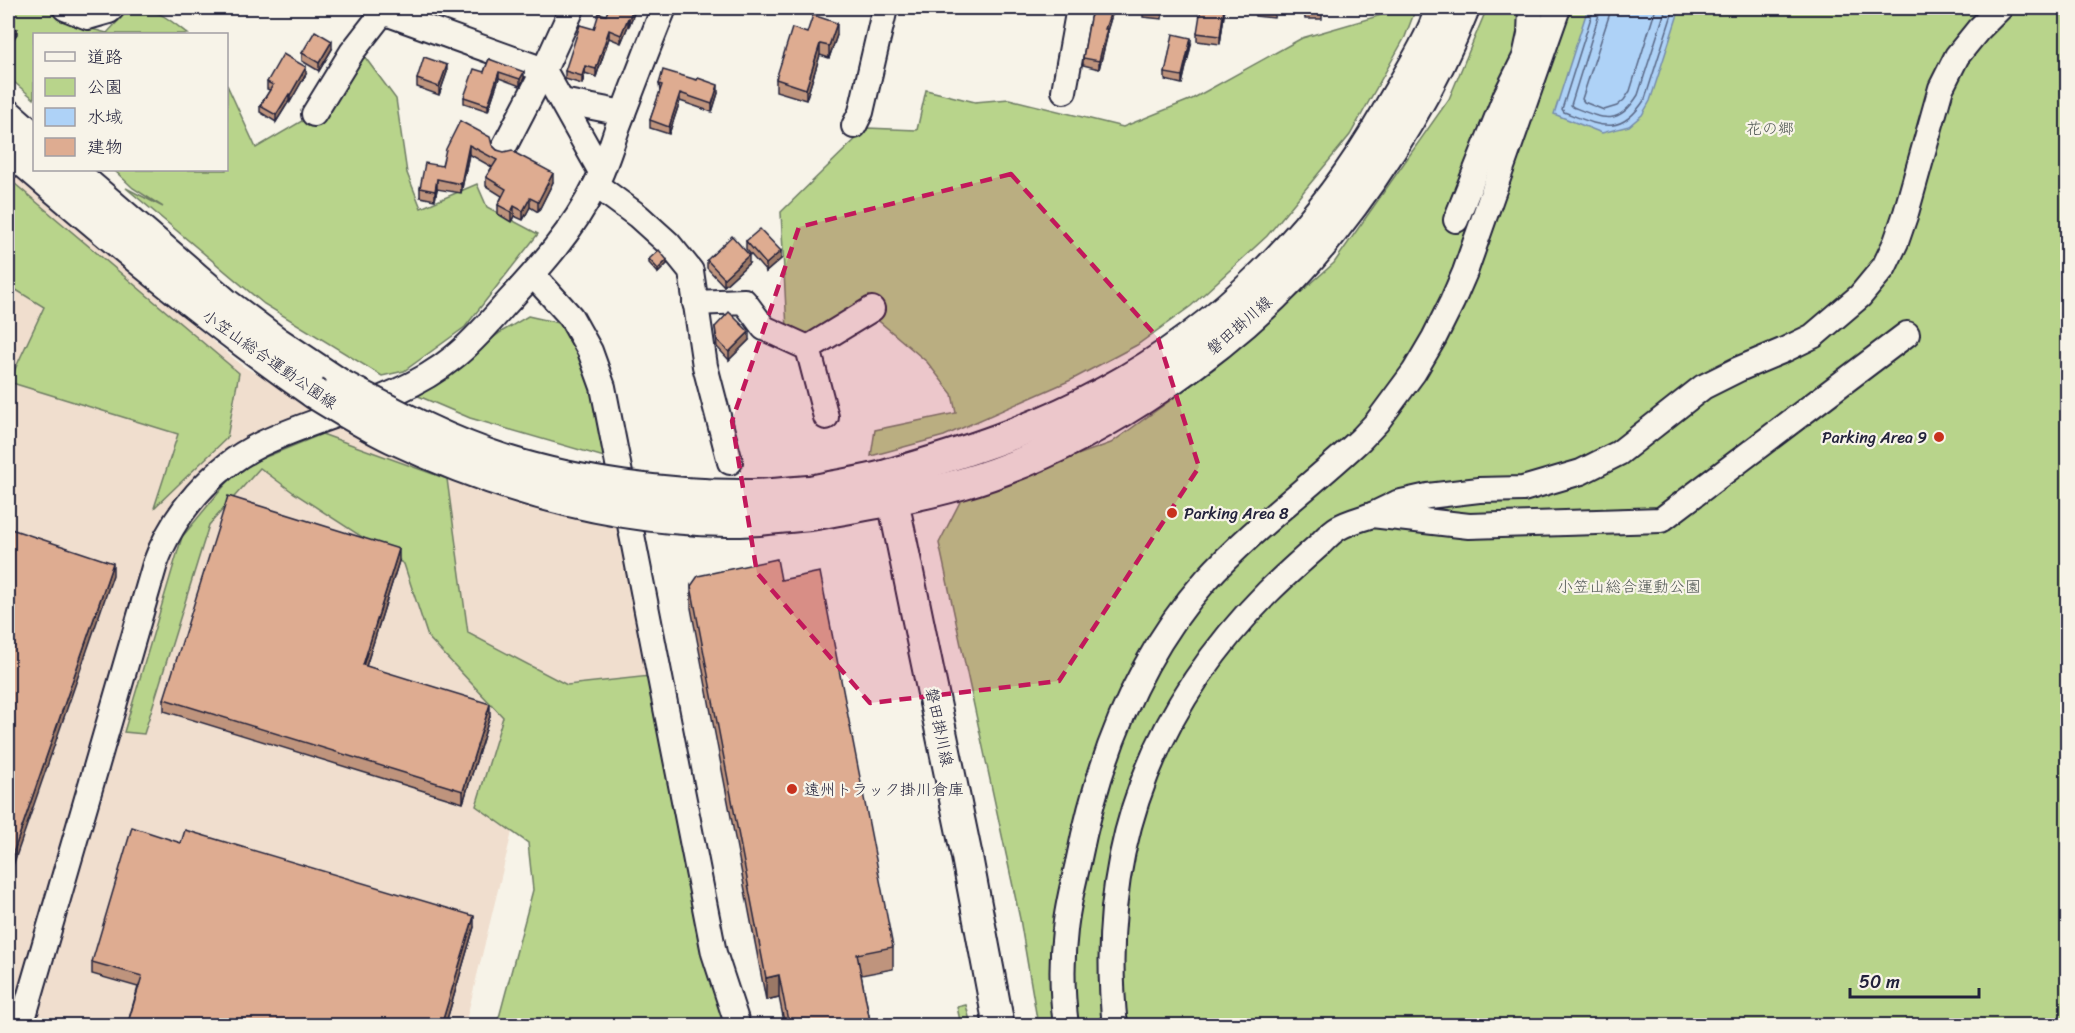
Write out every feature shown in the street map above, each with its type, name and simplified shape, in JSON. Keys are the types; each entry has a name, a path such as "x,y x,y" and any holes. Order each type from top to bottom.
{"main road":[{"name":"磐田掛川線","path":"890,487 1105,392 1194,334 1237,299 1277,261 1347,176 1375,133 1412,68 1441,8"},
{"name":"磐田掛川線","path":"890,487 962,484 1070,441 1118,415 1168,381 1255,313 1331,234 1393,147 1427,89 1452,39 1464,8"},
{"path":"8,116 33,137"},
{"name":"小笠山総合運動公園線","path":"8,148 33,162"},
{"name":"小笠山総合運動公園線","path":"48,171 80,189 278,343 328,389 506,461 555,474 679,492 743,495 810,503 890,487"},
{"name":"磐田掛川線","path":"890,487 967,856 999,1026"}],"street":[{"path":"65,8 88,17 112,8"},
{"path":"504,147 544,70 571,12 570,8"},
{"path":"21,1026 163,542 204,486 238,458 260,444 399,392 426,378 456,356 486,326 571,228 598,178 664,8"},
{"path":"854,126 861,112 885,8"},
{"path":"1064,91 1079,8"},
{"path":"1456,220 1506,95 1525,57 1530,34 1531,8"},
{"path":"1066,1026 1062,960 1065,928 1088,813 1097,781 1127,706 1161,640 1206,580 1245,542 1361,439 1377,422 1414,372 1434,338 1464,272 1558,8"},
{"path":"1115,1026 1110,973 1116,881 1142,786 1181,702 1206,664 1251,610 1337,528 1396,503 1428,496 1479,490 1522,489 1581,472 1619,453 1703,387 1813,336 1860,296 1884,267 1906,213 1941,88 1957,56 2000,8"},
{"path":"314,114 351,52 382,10 544,70 562,101 598,178 669,244 691,271 705,366 730,462"},
{"path":"562,101 623,113"},
{"path":"532,275 571,317 590,351 603,387 714,953 738,1026"},
{"path":"695,303 744,301 764,328 808,348"},
{"path":"808,348 872,309"},
{"path":"1372,515 1469,526 1661,520 1907,334"},
{"path":"808,348 826,417"}],"highlighted area":[{"path":"1011,174 1158,338 1199,467 1059,681 870,703 757,573 732,421 799,227"}],"shaded area":[{"path":"8,169 244,367 479,491 617,527 658,710 479,807 512,832 465,1025 8,1025"}],"green space":[{"path":"8,8 83,8 64,14 68,23 107,33 33,33 33,98 8,77"},
{"path":"130,8 155,12 187,33 107,33"},
{"path":"1386,8 1416,8 1405,37 1350,135 1267,236 1191,306 1137,345 1071,380 944,436 871,456 875,430 956,413 952,394 927,362 874,317 806,361 787,330 781,212 867,128 917,130 926,90 975,102 1009,99 1123,127 1192,99 1302,38 1385,14"},
{"name":"小笠山総合運動公園","path":"1487,8 2067,8 2067,1025 1038,1025 1020,919 939,543 963,496 1111,443 1215,368 1334,263 1449,99"},
{"path":"361,52 396,99 407,173 421,208 477,184 487,207 538,234 465,327 404,371 382,376 264,304 126,188 163,207 133,188 115,171 228,171 228,87 256,148 314,114"},
{"path":"8,178 239,373 227,438 154,508 178,434 9,382 44,307 8,285"},
{"path":"528,316 559,323 587,371 604,457 470,418 416,395 501,332"},
{"path":"322,434 447,479 468,633 567,685 650,676 728,1025 497,1025 533,890 528,843 476,806 503,717 428,637 404,564 294,493 260,468 209,525 144,734 124,732 182,537 239,468"},
{"path":"966,1005 971,1025 961,1025 957,1007"}],"water":[{"path":"1588,8 1680,8 1650,101 1642,115 1629,126 1602,133 1554,114"}],"building":[{"path":"609,8 633,8 621,35 609,30 596,69 585,66 582,76 565,71 580,25 594,29 599,13 606,15"},
{"path":"1094,8 1112,8 1099,61 1083,58"},
{"path":"1162,8 1162,11 1143,9"},
{"path":"1201,8 1224,8 1220,36 1197,33"},
{"path":"1274,8 1274,10 1255,9"},
{"path":"1304,8 1322,8 1322,11 1305,11"},
{"path":"813,15 837,23 829,46 820,44 806,89 776,79 792,28 807,33"},
{"path":"8,23 17,30 8,43"},
{"path":"315,31 332,41 319,63 302,53"},
{"path":"1173,34 1191,38 1182,76 1165,73"},
{"path":"283,54 306,67 276,115 260,106 273,85 267,82"},
{"path":"424,57 447,65 439,87 417,79"},
{"path":"489,59 524,72 520,79 499,72 488,105 464,97 474,69 484,72"},
{"path":"663,70 718,85 712,104 680,93 669,127 650,120 662,85 659,84"},
{"path":"460,121 490,137 492,145 497,150 504,152 512,150 553,173 538,202 530,198 523,211 514,206 511,212 498,205 506,189 486,177 497,160 469,145 461,184 437,179 435,191 420,188 425,163 442,166 446,149"},
{"path":"760,229 781,251 766,264 746,241"},
{"path":"732,236 749,255 724,278 707,260"},
{"path":"659,250 667,260 658,269 649,259"},
{"path":"729,312 749,332 729,352 717,340 715,327"},
{"path":"228,496 399,549 363,665 490,704 463,791 164,699"},
{"path":"8,528 113,563 8,868"},
{"name":"遠州トラック掛川倉庫","path":"777,559 781,580 820,572 893,947 857,954 870,1021 865,1022 865,1026 839,1026 838,1020 810,1026 789,1026 779,975 766,978 691,586 698,576"},
{"path":"132,827 181,843 185,830 474,916 441,1026 127,1026 142,976 92,962"}],"place":[{"name":"Parking Area 9","path":"1939,437"},
{"name":"Parking Area 8","path":"1172,513"},
{"name":"遠州トラック掛川倉庫","path":"792,789"}],"park label":[{"name":"花の郷","path":"1770,128"}]}
